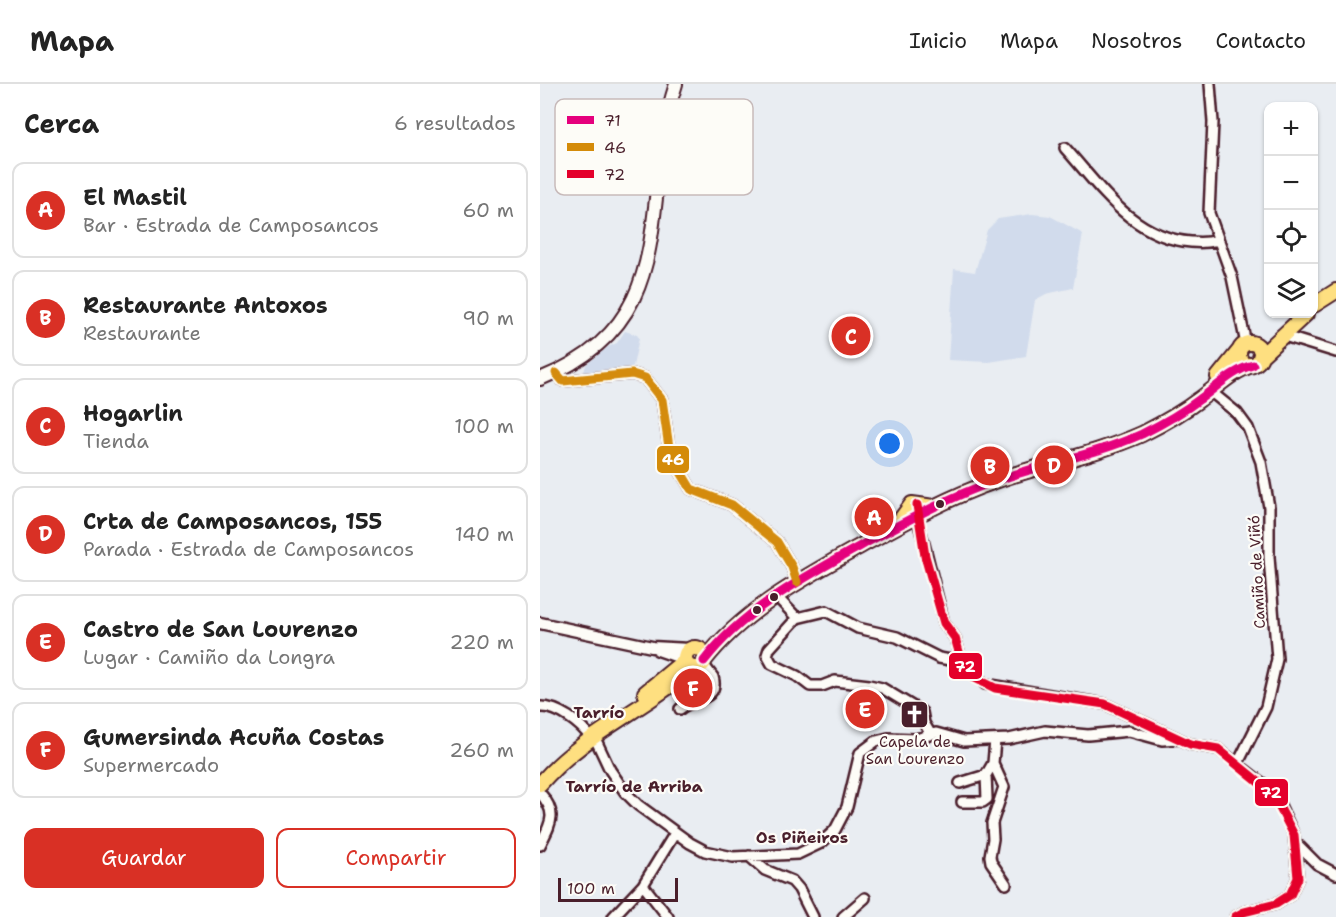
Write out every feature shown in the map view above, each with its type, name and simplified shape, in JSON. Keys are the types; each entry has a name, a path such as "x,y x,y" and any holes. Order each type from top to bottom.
{"main road":[{"path":"674,99 678,84"},
{"path":"540,380 556,373 599,344 614,329 633,299 648,262 657,195"},
{"path":"1318,303 1336,291"},
{"path":"1181,411 1207,388 1246,346 1292,318"},
{"path":"543,775 616,719 670,671 797,582 895,527 914,510 934,507 994,481 1125,441 1181,411 1242,367 1257,361 1302,318"},
{"path":"1246,346 1242,362 1257,361"},
{"path":"1246,346 1260,351 1257,361"},
{"path":"616,719 648,701 691,658"}],"street":[{"path":"1210,84 1213,122 1209,213 1235,286 1246,346"},
{"path":"1065,148 1121,211 1147,231 1183,242 1209,243 1218,240"},
{"path":"1284,337 1336,352"},
{"path":"556,373 563,381 632,374 645,378 662,400 670,454 691,489 732,505 777,542 792,567 797,582"},
{"name":"Camiño de Viñó","path":"1210,391 1237,413 1248,428 1261,462 1269,507 1269,557 1277,659 1266,707 1238,763"},
{"path":"914,510 945,623 955,638 962,662 985,684 1073,700 1096,701 1190,744 1218,749 1272,793 1297,844 1317,864 1336,874"},
{"path":"777,597 797,618"},
{"path":"930,733 924,723 922,712 882,688 835,681 822,686 810,686 797,676 772,664 768,655 769,649 797,618 826,611 858,628 897,637 939,658 962,662"},
{"path":"540,623 652,647 691,658 713,677 713,690 709,696 680,709"},
{"path":"652,647 691,658"},
{"path":"540,707 554,709 574,720 592,737 625,792 675,833 705,851 720,856 785,856 812,850 833,832 841,821 860,753 865,747 888,738 916,739 930,733 948,735 964,741 995,740 1045,731 1088,735 1130,731 1162,740 1179,739"},
{"path":"962,802 985,801 988,796 986,775 993,763 995,740"},
{"path":"993,763 1004,788 992,823 991,862 1006,884"},
{"path":"960,783 986,775"},
{"path":"540,793 549,802 552,812 540,845"},
{"path":"613,917 643,885 675,833"},
{"path":"1234,917 1244,912 1276,904 1290,895 1298,878 1297,844"},
{"path":"748,856 765,870 792,881 799,889 813,917"},
{"path":"643,885 668,917"},
{"path":"843,917 865,898"}],"shaded area":[{"path":"1032,214 1050,216 1083,234 1073,288 1046,294 1035,300 1026,356 989,362 948,360 954,269 975,272 987,230 998,219"},
{"path":"625,331 639,338 633,366 627,370 590,375 584,372 586,365 608,347 617,343"}],"transit line":[{"name":"71","path":"704,661 738,625 778,595 821,568 896,527 978,487 1106,448 1142,434 1187,409 1232,375 1253,365"},
{"name":"46","path":"556,373 563,381 632,374 645,378 662,400 670,454 691,489 732,505 777,542 792,567 797,582"},
{"name":"72","path":"917,505 925,556 944,623 955,638 962,662 975,678 995,688 1105,704 1190,744 1218,749 1272,793 1294,835 1298,878 1290,895 1276,904 1244,912 1235,917"}],"place":[{"name":"Hogarlin","path":"851,336"},
{"name":"Crta de Camposancos, 155","path":"1054,465"},
{"name":"Restaurante Antoxos","path":"990,466"},
{"name":"El Mastil","path":"874,517"},
{"name":"Gumersinda Acuña Costas","path":"693,688"},
{"name":"Castro de San Lourenzo","path":"865,709"},
{"name":"Capela de San Lourenzo","path":"915,715"}],"district":[{"name":"Tarrío","path":"599,712"},
{"name":"Tarrío de Arriba","path":"634,786"},
{"name":"Os Piñeiros","path":"802,837"}]}
